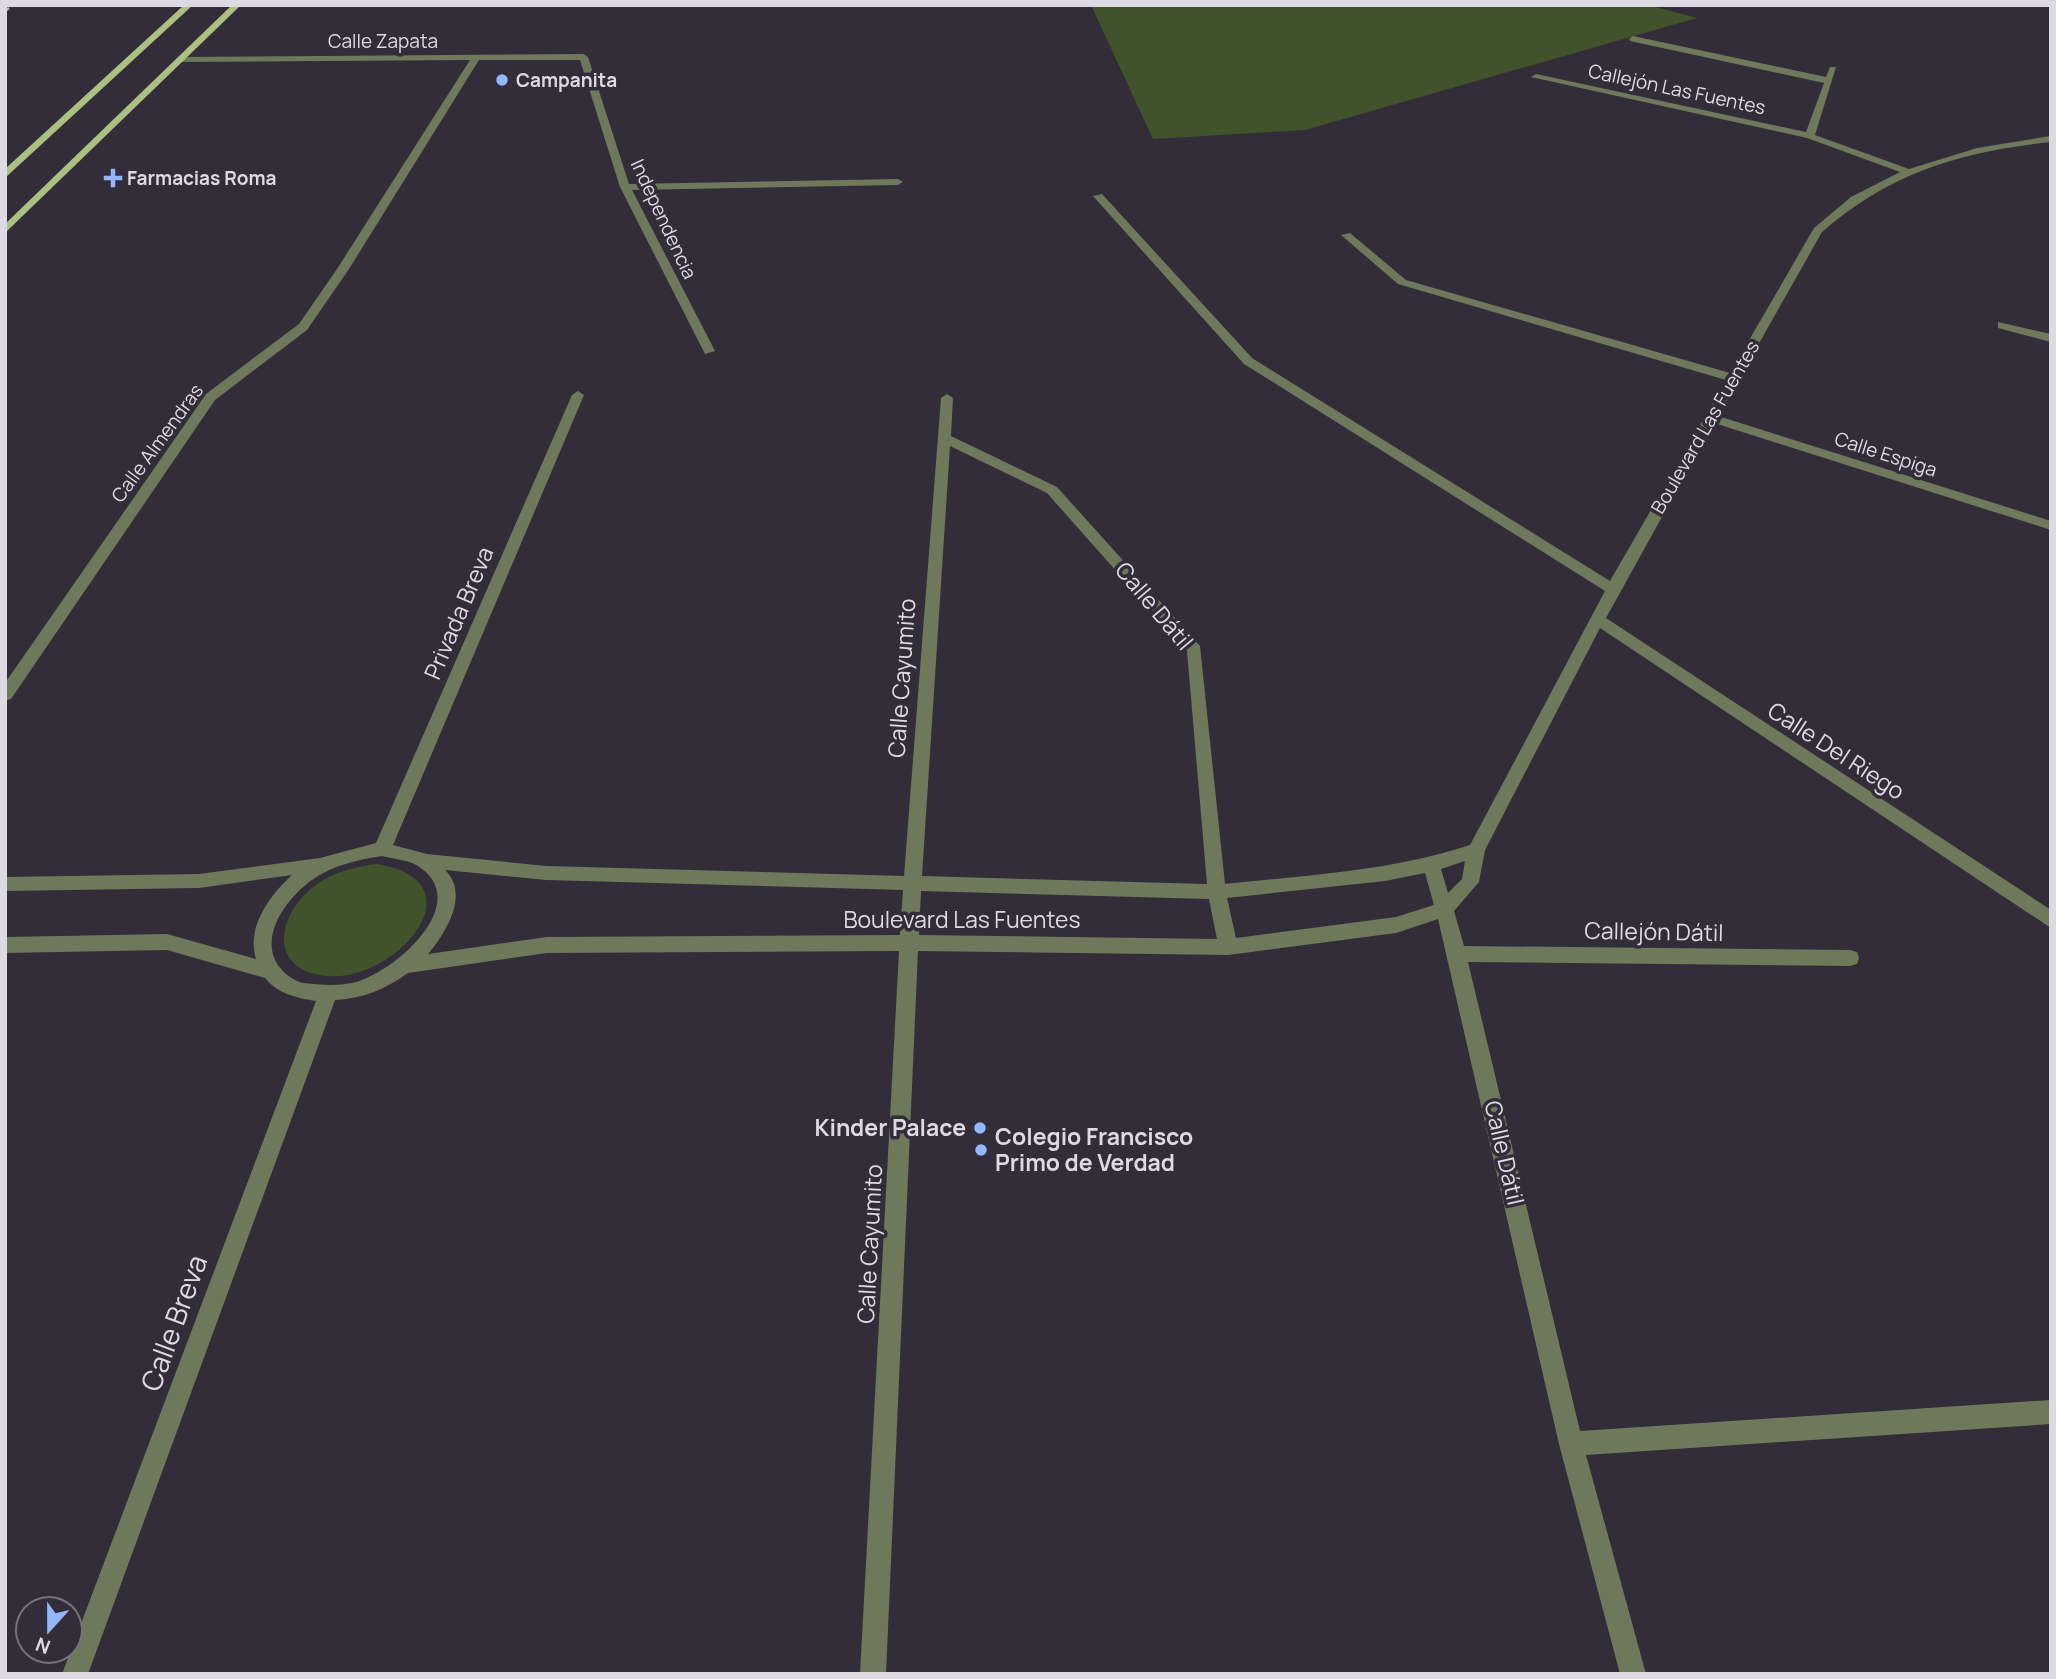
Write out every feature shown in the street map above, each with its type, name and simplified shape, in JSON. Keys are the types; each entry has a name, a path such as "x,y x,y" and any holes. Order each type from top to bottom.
{"main road":[{"path":"5,174 189,5"},
{"path":"5,230 237,5"}],"street":[{"path":"1633,39 1829,81"},
{"name":"Calle Zapata","path":"181,59 584,57"},
{"name":"Independencia","path":"584,57 625,187 709,351"},
{"name":"Calle Almendras","path":"5,695 210,397 303,327 343,269 476,58"},
{"path":"1810,136 1833,69"},
{"name":"Callejón Las Fuentes","path":"1536,77 1810,136 1908,172"},
{"name":"Boulevard Las Fuentes","path":"408,965 547,945 909,943 1228,947 1396,925 1444,909 1470,882 1476,850 1613,589 1818,230 1857,198 1908,172 2012,143 2051,139"},
{"path":"625,187 898,182"},
{"path":"1098,196 1248,361 1613,589"},
{"path":"1346,235 1402,282 1733,379"},
{"path":"2001,325 2051,338"},
{"name":"Privada Breva","path":"382,849 578,395"},
{"name":"Calle Cayumito","path":"873,1674 912,885 947,398"},
{"name":"Calle Espiga","path":"1710,418 2051,526"},
{"name":"Calle Dátil","path":"944,438 1052,490 1195,650 1217,892 1228,947"},
{"name":"Calle Del Riego","path":"1597,620 2051,920"},
{"path":"5,945 167,942 270,971 293,989 328,994 355,990 383,980 408,965 429,943 443,920 447,897 442,877 428,861 407,852 382,849 353,852 324,863 298,880 276,902 264,926 262,950 270,971"},
{"name":"Boulevard Las Fuentes","path":"428,861 546,873 1217,892 1385,874 1431,865 1476,850"},
{"path":"5,884 199,881 324,863"},
{"name":"Calle Dátil","path":"1431,865 1457,954 1571,1444 1633,1674"},
{"name":"Callejón Dátil","path":"1457,954 1850,958"},
{"name":"Calle Breva","path":"75,1674 328,994"},
{"path":"1571,1444 2051,1412"}],"green space":[{"path":"1091,5 1648,5 1697,18 1305,130 1153,139"},
{"path":"376,864 408,874 423,889 426,908 418,929 402,948 379,964 353,974 326,976 308,972 295,964 287,953 284,941 291,913 300,900 312,888 334,875"}],"railway":[{"path":"5,11 13,5"}],"place":[{"name":"Campanita","path":"502,80"},
{"name":"Farmacias Roma","path":"113,178"},
{"name":"Kinder Palace","path":"980,1128"},
{"name":"Colegio Francisco Primo de Verdad","path":"981,1150"}]}
